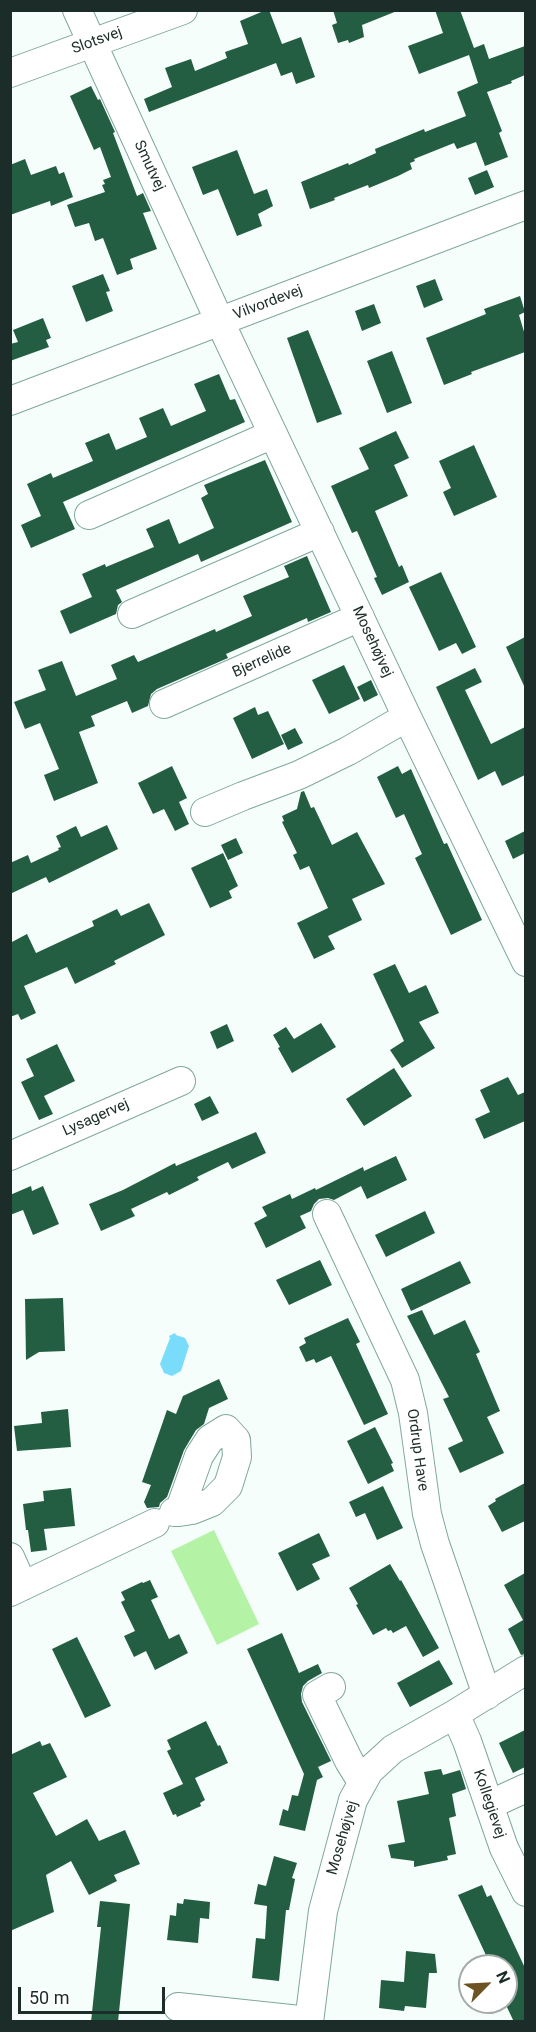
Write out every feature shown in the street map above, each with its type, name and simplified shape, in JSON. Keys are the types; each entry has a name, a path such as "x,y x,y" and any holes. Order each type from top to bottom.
{"street":[{"name":"Smutvej","path":"77,10 220,322"},
{"name":"Slotsvej","path":"13,65 92,43 183,10"},
{"name":"Vilvordevej","path":"10,401 525,205"},
{"name":"Mosehøjvej","path":"220,322 525,962"},
{"path":"89,515 273,434"},
{"path":"132,614 320,532"},
{"name":"Bjerrelide","path":"164,704 360,617"},
{"path":"205,812 299,776 407,717"},
{"name":"Lysagervej","path":"10,1156 181,1081"},
{"name":"Ordrup Have","path":"327,1214 405,1380 413,1413 427,1515 487,1695"},
{"path":"10,1557 17,1589 162,1519"},
{"name":"Mosehøjvej","path":"178,2007 309,2021 322,1911 352,1800 369,1771 393,1749 487,1695 525,1670"},
{"path":"330,1687 317,1695 349,1761 363,1782"},
{"name":"Kollegievej","path":"455,1714 467,1741 504,1848 525,1893"},
{"path":"489,1805 525,1788"}],"green space":[{"path":"214,1530 259,1624 217,1645 171,1551"}],"water":[{"path":"175,1333 185,1338 189,1346 181,1371 172,1376 164,1373 160,1364 169,1336"}],"building":[{"path":"269,10 282,44 301,37 315,77 296,84 292,72 281,76 276,63 149,112 144,99 172,87 165,68 191,59 195,71 227,58 225,52 248,44 240,21"},
{"path":"333,10 397,11 362,25 364,37 349,43 348,40 338,43 332,25 337,23"},
{"path":"435,10 460,10 474,48 484,44 489,59 525,46 525,75 511,81 512,83 487,92 502,131 499,133 508,157 485,166 476,142 457,149 454,143 414,159 415,161 410,163 412,169 398,176 369,188 368,185 310,209 301,182 348,163 349,165 376,153 375,149 424,129 425,132 466,116 457,92 478,83 469,55 419,74 408,46 443,33"},
{"path":"91,86 98,100 100,99 115,132 113,133 137,196 143,193 151,211 143,213 157,249 130,259 133,269 117,275 103,238 95,241 89,223 75,227 67,205 105,192 102,185 105,184 103,180 111,177 100,147 94,150 70,96"},
{"path":"237,150 254,194 267,189 273,206 258,214 262,226 237,236 218,189 203,195 192,167"},
{"path":"25,159 31,175 56,166 59,174 64,172 73,197 51,206 50,201 10,215 10,165"},
{"path":"487,170 494,187 475,195 468,178"},
{"path":"103,274 110,291 106,292 113,311 86,322 72,286"},
{"path":"435,279 443,300 424,308 416,286"},
{"path":"520,296 525,312 519,315 525,335 525,352 471,372 472,374 444,385 426,338 486,314 484,309"},
{"path":"374,304 381,323 362,331 355,311"},
{"path":"43,318 51,338 46,340 49,347 10,361 10,344 18,342 13,330"},
{"path":"308,330 342,414 317,423 287,338"},
{"path":"392,351 412,403 387,413 367,361"},
{"path":"219,374 230,400 235,399 245,422 63,502 75,529 31,548 21,525 41,516 27,484 51,473 53,478 93,461 85,443 109,433 116,450 147,437 139,418 163,408 171,426 206,411 194,384"},
{"path":"396,431 409,458 394,465 408,496 375,511 399,567 402,565 409,582 382,595 374,578 377,577 357,531 352,533 331,486 369,469 359,448"},
{"path":"474,445 497,497 454,516 443,492 451,488 439,461"},
{"path":"265,460 292,522 201,562 198,554 116,590 122,602 118,605 116,614 70,634 60,611 92,597 82,574 105,564 106,567 154,547 146,529 169,519 179,544 214,528 201,498 208,494 204,485"},
{"path":"307,556 331,612 308,622 307,618 226,654 228,658 157,689 151,694 148,706 132,713 127,701 91,716 95,726 79,732 98,783 54,801 44,775 59,769 40,723 25,729 14,702 46,690 38,670 62,661 76,696 117,679 111,665 134,655 138,662 252,616 243,596 289,577 284,566"},
{"path":"441,572 476,647 462,654 456,643 439,651 409,587"},
{"path":"525,637 525,688 506,647"},
{"path":"344,665 360,699 329,714 312,680"},
{"path":"475,668 482,682 465,690 491,744 525,727 525,775 502,786 495,771 478,780 436,687"},
{"path":"371,680 378,695 364,702 357,687"},
{"path":"255,707 258,715 268,711 284,744 252,759 233,718"},
{"path":"295,728 303,743 288,750 281,735"},
{"path":"172,766 187,798 179,802 189,824 175,831 164,809 153,814 138,783"},
{"path":"398,766 402,774 411,769 444,844 447,843 482,920 451,935 415,858 422,854 404,814 396,818 377,777"},
{"path":"304,791 332,845 357,832 385,884 352,899 362,920 328,936 335,949 314,959 297,923 328,908 309,866 300,870 293,855 297,853 282,822 284,821 282,816 297,809 301,792"},
{"path":"107,825 118,849 49,883 46,877 10,894 10,863 28,855 31,863 59,850 58,848 61,847 56,836 76,826 81,837"},
{"path":"525,831 525,853 513,859 505,841"},
{"path":"236,838 243,853 228,860 221,845"},
{"path":"223,853 238,886 229,891 232,898 210,908 191,868"},
{"path":"149,903 165,935 114,961 116,964 75,984 67,967 24,986 36,1013 21,1020 18,1014 10,1017 10,943 27,934 36,953 94,926 92,921 117,909 121,916"},
{"path":"395,964 409,993 426,985 439,1013 419,1022 435,1048 402,1068 390,1050 404,1041 373,974"},
{"path":"321,1023 336,1047 292,1073 273,1035 286,1027 294,1039"},
{"path":"227,1024 234,1041 217,1049 210,1032"},
{"path":"57,1044 75,1081 44,1096 53,1114 39,1120 21,1082 34,1076 26,1059"},
{"path":"394,1068 412,1096 364,1126 346,1099"},
{"path":"508,1077 518,1095 525,1092 525,1121 484,1139 475,1119 490,1112 480,1090"},
{"path":"210,1096 219,1113 202,1121 194,1104"},
{"path":"256,1132 266,1153 232,1169 228,1162 197,1177 199,1180 169,1195 167,1192 131,1209 135,1216 101,1231 89,1204 123,1190 175,1163 176,1166"},
{"path":"396,1156 407,1180 367,1199 361,1186 334,1200 319,1199 311,1211 300,1216 306,1228 266,1248 254,1223 267,1216 262,1207 290,1194 292,1199 315,1188 316,1190 363,1167 364,1171"},
{"path":"31,1186 32,1191 43,1186 59,1224 33,1235 23,1210 10,1215 10,1195"},
{"path":"425,1211 435,1233 386,1257 375,1235"},
{"path":"320,1260 332,1285 289,1305 276,1280"},
{"path":"460,1261 471,1283 411,1311 401,1289"},
{"path":"63,1298 65,1351 39,1352 26,1360 25,1299"},
{"path":"422,1310 434,1335 465,1320 480,1352 476,1354 500,1411 487,1417 504,1453 460,1473 448,1448 463,1441 443,1399 449,1397 407,1316"},
{"path":"348,1318 360,1342 356,1344 388,1414 364,1425 331,1356 316,1363 314,1359 306,1362 299,1347 306,1343 304,1338"},
{"path":"219,1379 228,1399 209,1408 204,1424 196,1430 184,1450 167,1497 159,1507 147,1508 144,1502 151,1485 142,1482 167,1410 176,1414 183,1396"},
{"path":"68,1409 71,1447 17,1451 14,1426 42,1423 41,1412"},
{"path":"375,1427 393,1463 391,1464 394,1471 368,1484 347,1441"},
{"path":"525,1483 525,1521 502,1532 488,1506 496,1501 495,1499"},
{"path":"383,1486 403,1528 377,1540 365,1513 356,1517 349,1502"},
{"path":"71,1488 75,1526 44,1529 47,1550 31,1552 23,1504 44,1501 43,1491"},
{"path":"319,1533 330,1556 312,1564 320,1579 297,1591 278,1553"},
{"path":"390,1564 439,1648 423,1657 406,1626 393,1633 386,1628 373,1635 349,1588"},
{"path":"525,1573 525,1654 521,1655 508,1629 523,1620 504,1585"},
{"path":"150,1580 158,1597 151,1600 169,1639 179,1634 188,1653 155,1670 146,1651 134,1657 124,1636 135,1631 121,1602 125,1600 121,1592"},
{"path":"282,1633 299,1673 318,1664 322,1673 303,1686 301,1694 302,1702 331,1761 318,1767 323,1777 317,1780 305,1831 279,1825 283,1809 288,1811 292,1795 298,1796 304,1774 247,1649"},
{"path":"77,1637 111,1706 85,1718 52,1649"},
{"path":"439,1660 453,1684 410,1707 397,1683"},
{"path":"206,1721 228,1763 195,1778 205,1800 200,1803 201,1806 177,1817 176,1814 173,1815 163,1793 183,1784 167,1751 171,1749 167,1740"},
{"path":"525,1730 525,1767 513,1773 499,1743"},
{"path":"40,1741 42,1746 50,1743 67,1777 33,1793 56,1836 87,1819 99,1841 125,1830 140,1864 114,1875 117,1881 89,1895 71,1861 46,1875 54,1912 10,1931 10,1755"},
{"path":"441,1769 443,1775 460,1770 466,1789 452,1794 456,1816 449,1818 456,1854 447,1856 448,1860 414,1867 414,1861 391,1858 388,1845 405,1842 397,1801 429,1794 424,1772"},
{"path":"274,1856 297,1863 292,1878 295,1879 289,1910 286,1910 279,1981 252,1978 256,1938 265,1939 267,1906 254,1904 258,1884 266,1886"},
{"path":"482,1885 487,1897 491,1895 525,1968 525,2022 514,2022 510,2014 518,2014 518,1954 485,1954 458,1895"},
{"path":"184,1899 210,1902 209,1919 200,1918 198,1943 167,1940 170,1915 176,1916 177,1903 183,1904"},
{"path":"100,1901 130,1904 118,2022 91,2022 101,1927 97,1927"},
{"path":"406,1951 435,1954 437,1973 429,1973 426,2008 405,2006 404,2011 379,2008 381,1980 404,1982"}]}
